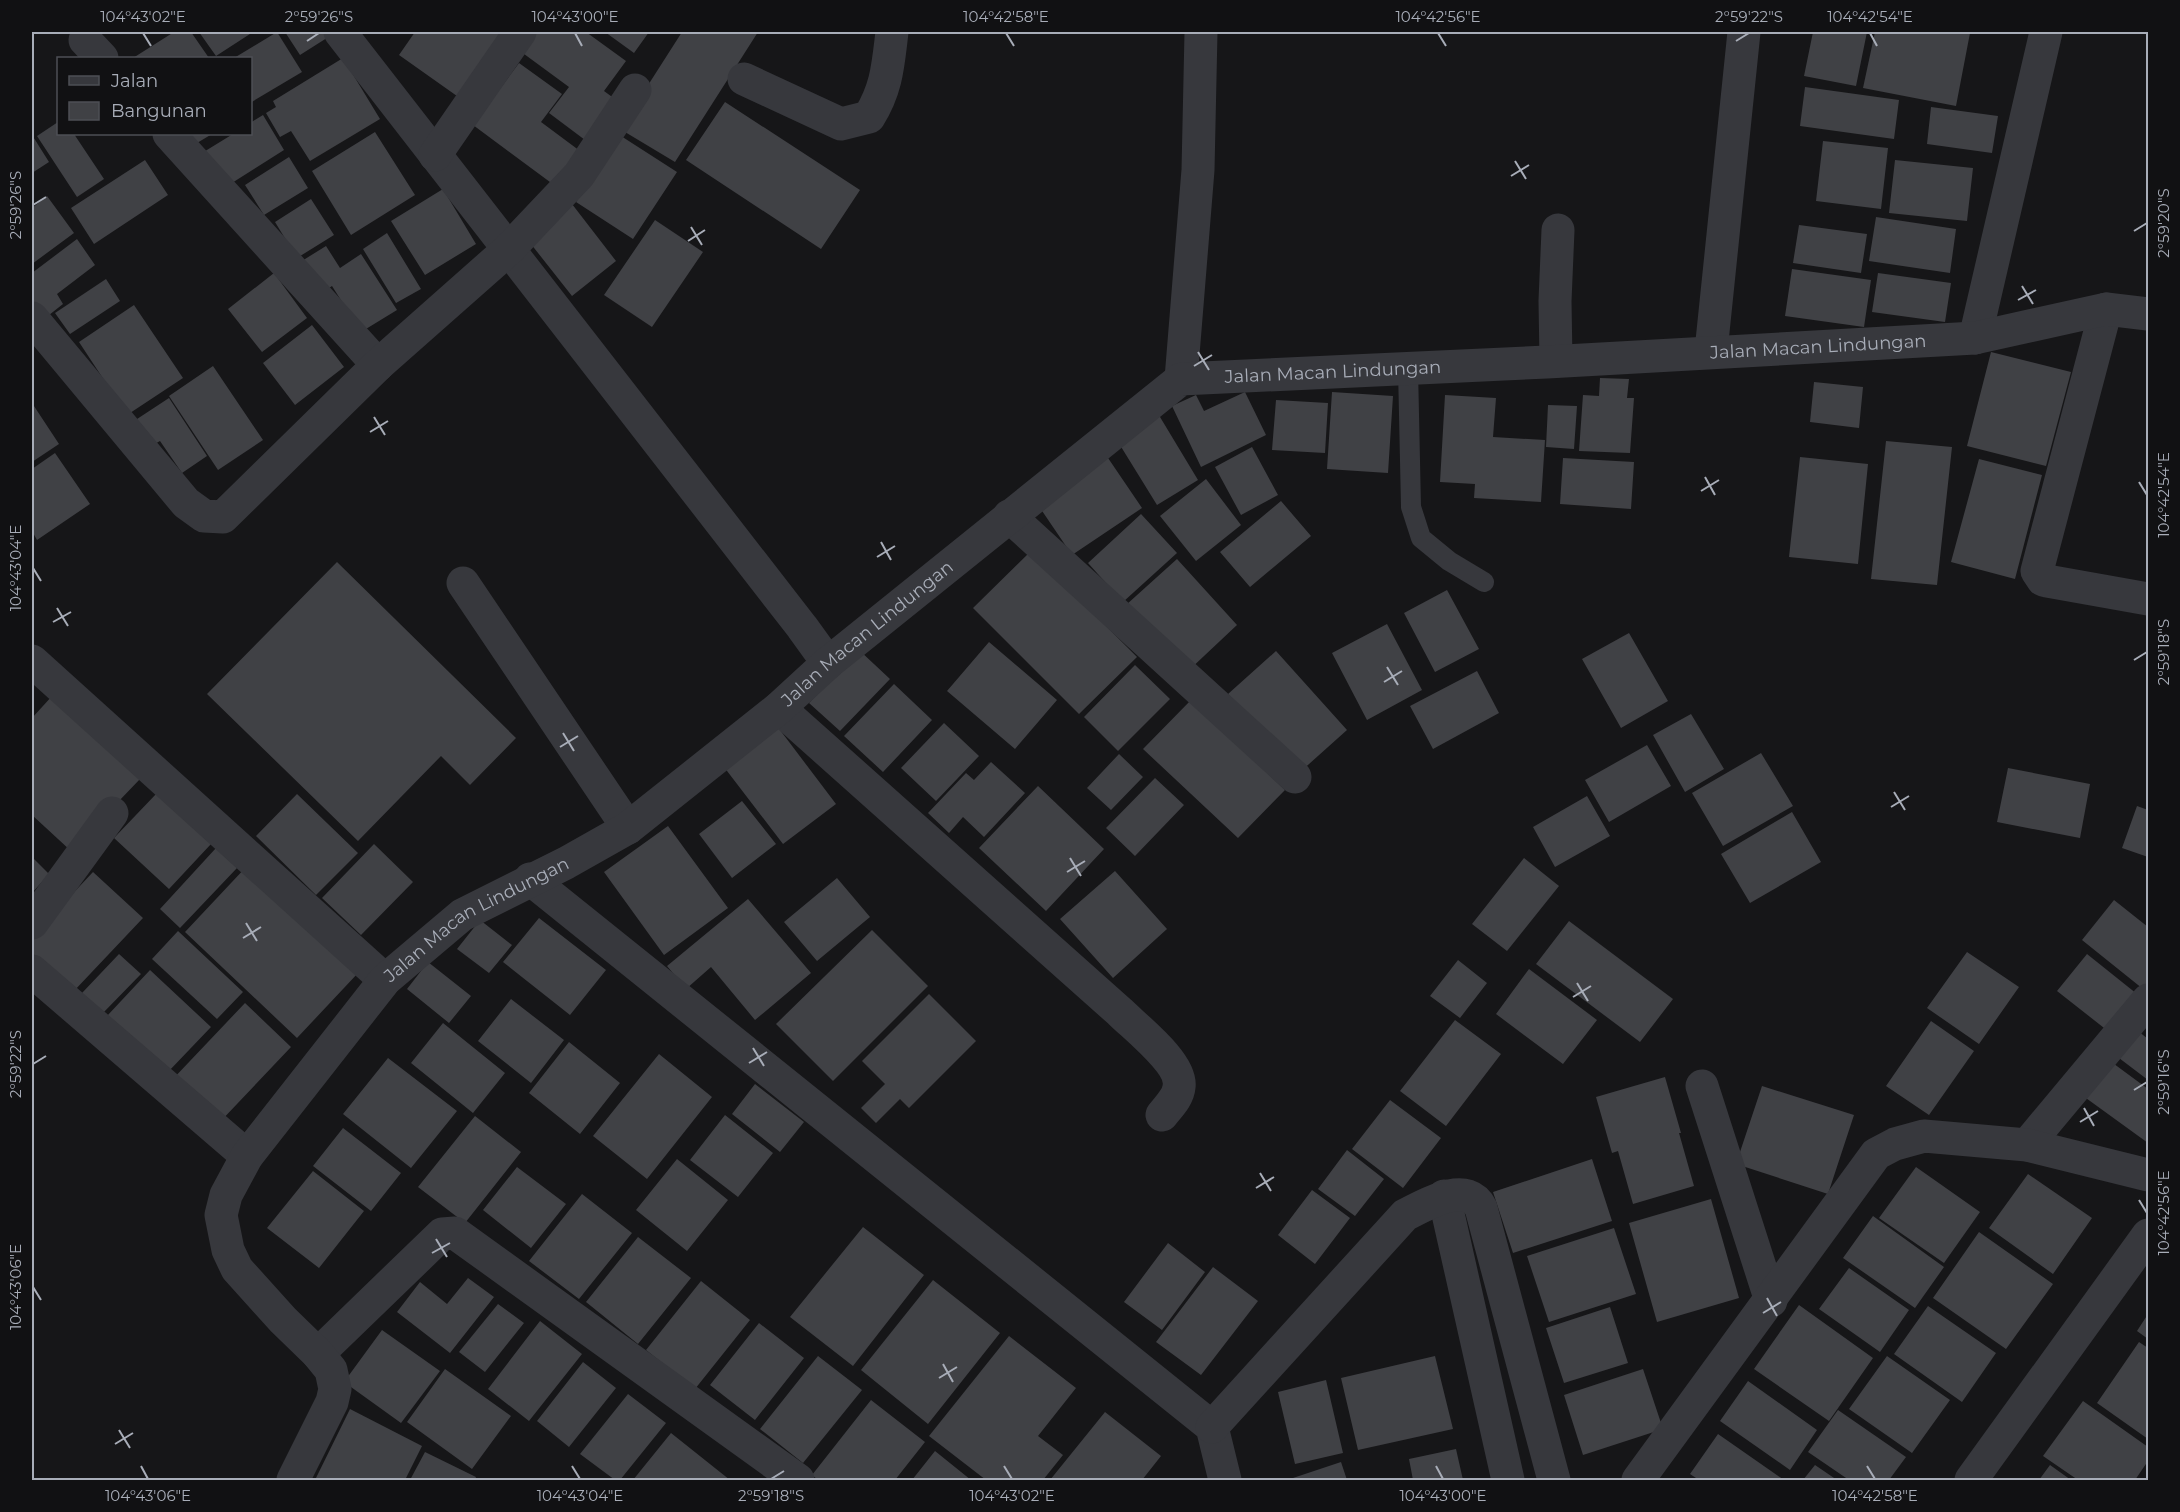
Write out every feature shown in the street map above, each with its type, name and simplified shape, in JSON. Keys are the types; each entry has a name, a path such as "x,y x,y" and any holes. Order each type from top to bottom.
{"street":[{"path":"340,32 828,663"},
{"path":"435,155 520,32"},
{"path":"744,79 841,124 869,117 880,99 888,68 891,32"},
{"path":"1181,379 1198,170 1201,32"},
{"path":"1711,351 1744,32"},
{"path":"1975,338 2046,32"},
{"path":"32,318 186,503 204,516 215,518 228,514 378,365 508,250 579,174 635,90"},
{"path":"170,135 378,365"},
{"path":"1556,361 1555,300 1558,230"},
{"path":"2106,309 2037,571 2043,580 2148,599"},
{"name":"Jalan Macan Lindungan","path":"293,1480 326,1415 335,1389 331,1370 237,1269 228,1250 221,1215 226,1196 247,1156 385,980 462,915 566,863 628,828 779,708 828,663 1009,516 1181,379 1975,338 2106,309 2148,314"},
{"path":"1009,516 1295,777"},
{"path":"464,583 628,828"},
{"path":"32,661 385,980"},
{"path":"779,708 1120,1012 1169,1060 1179,1080 1179,1088 1176,1097 1162,1115"},
{"path":"32,923 112,813"},
{"path":"530,879 1212,1427 1225,1480"},
{"path":"32,971 247,1156"},
{"path":"2027,1145 2148,1000"},
{"path":"1702,1086 1771,1300"},
{"path":"1638,1480 1876,1154 1895,1144 1924,1136 2027,1145 2148,1175"},
{"path":"1212,1427 1405,1215 1444,1196 1470,1196 1478,1201 1481,1208 1554,1480"},
{"path":"1444,1196 1508,1480"},
{"path":"318,1354 442,1234 455,1233 798,1480"},
{"path":"1971,1480 2148,1235"}],"lane":[{"path":"1408,368 1411,507 1421,538 1449,561 1484,582"}],"building":[{"path":"174,32 191,32 208,57 135,57"},
{"path":"199,32 253,32 216,56"},
{"path":"277,32 302,72 252,102 252,57 236,57"},
{"path":"285,32 327,32 330,36 300,55"},
{"path":"415,32 514,32 464,101 399,55"},
{"path":"534,32 586,32 626,61 604,91 619,102 589,143 549,113 569,87 520,51"},
{"path":"605,32 649,32 634,53"},
{"path":"682,32 758,32 675,162 620,129"},
{"path":"1813,32 1867,32 1856,86 1804,76"},
{"path":"1875,32 1970,33 1956,106 1863,88"},
{"path":"343,58 380,119 310,161 291,131 280,137 266,113 276,107 273,101"},
{"path":"519,63 562,94 541,122 580,151 554,185 473,125"},
{"path":"1805,87 1899,100 1894,139 1800,126"},
{"path":"725,102 860,190 821,249 686,160"},
{"path":"1931,107 1998,116 1992,153 1927,144"},
{"path":"263,115 284,150 224,188 202,153 231,135 252,135 252,122"},
{"path":"57,123 57,135 75,135 104,179 77,197 37,136"},
{"path":"375,132 415,195 351,235 312,171"},
{"path":"32,135 49,162 32,173"},
{"path":"186,135 210,135 192,146"},
{"path":"621,136 677,172 633,239 576,202"},
{"path":"1823,141 1888,148 1881,209 1816,201"},
{"path":"289,157 308,188 264,215 245,185"},
{"path":"145,160 168,195 94,244 71,208"},
{"path":"1895,160 1973,168 1967,221 1889,213"},
{"path":"443,189 476,244 425,275 391,221"},
{"path":"47,196 74,233 32,264 32,208"},
{"path":"311,199 334,235 297,258 275,222"},
{"path":"572,204 616,261 572,296 527,239"},
{"path":"1876,217 1956,229 1950,273 1869,261"},
{"path":"655,220 703,252 652,327 604,295"},
{"path":"1799,225 1867,234 1861,273 1793,263"},
{"path":"387,233 421,289 396,303 363,249"},
{"path":"77,239 95,265 57,294 63,304 44,319 32,302 32,273"},
{"path":"326,246 340,268 361,254 397,310 361,332 332,286 317,296 297,264"},
{"path":"1792,269 1871,280 1864,327 1785,316"},
{"path":"274,273 307,318 262,352 228,309"},
{"path":"1878,273 1951,283 1945,322 1872,312"},
{"path":"106,279 120,301 70,334 55,313"},
{"path":"134,305 183,378 127,415 79,342"},
{"path":"312,325 344,367 295,405 263,363"},
{"path":"1991,352 2071,372 2046,466 1967,446"},
{"path":"213,366 263,440 218,470 169,396"},
{"path":"1600,378 1629,379 1627,398 1634,398 1630,453 1579,451 1583,395 1599,396"},
{"path":"1814,382 1863,387 1859,428 1810,422"},
{"path":"1245,392 1266,435 1201,467 1172,406 1196,395 1204,411"},
{"path":"1332,392 1393,396 1388,473 1327,469"},
{"path":"1445,395 1496,398 1493,437 1545,440 1541,502 1474,498 1475,484 1440,482"},
{"path":"169,398 207,456 182,473 160,441 151,446 134,421"},
{"path":"1276,400 1328,403 1325,453 1272,450"},
{"path":"32,403 59,444 32,462"},
{"path":"1548,405 1577,406 1574,449 1546,447"},
{"path":"1157,412 1198,480 1157,505 1115,437"},
{"path":"1886,441 1952,447 1937,585 1871,579"},
{"path":"1252,447 1278,495 1241,515 1215,467"},
{"path":"55,453 90,504 37,540 32,531 32,469"},
{"path":"1106,455 1142,508 1072,555 1036,502"},
{"path":"1800,457 1868,464 1858,564 1789,557"},
{"path":"1563,458 1634,462 1631,509 1560,504"},
{"path":"1979,459 2042,475 2015,579 1951,562"},
{"path":"1206,479 1241,525 1196,561 1160,516"},
{"path":"1281,501 1311,536 1250,587 1220,552"},
{"path":"1141,514 1177,553 1123,602 1088,563"},
{"path":"1031,551 1137,657 1079,714 973,608"},
{"path":"1177,559 1237,625 1187,672 1126,605"},
{"path":"337,562 516,738 470,785 441,756 358,841 207,694"},
{"path":"1447,590 1479,649 1435,672 1404,613"},
{"path":"1387,624 1422,690 1367,720 1332,653"},
{"path":"1629,633 1668,701 1621,728 1582,659"},
{"path":"989,642 1057,700 1015,749 947,691"},
{"path":"859,650 890,679 840,731 809,703"},
{"path":"1276,651 1347,730 1299,773 1228,694"},
{"path":"1135,665 1170,699 1118,751 1084,717"},
{"path":"1477,671 1499,713 1433,749 1410,706"},
{"path":"894,684 932,720 883,772 844,736"},
{"path":"53,695 141,778 71,851 32,815 32,718"},
{"path":"1191,700 1285,790 1238,838 1143,749"},
{"path":"1691,714 1724,769 1685,792 1653,735"},
{"path":"944,723 979,756 936,801 901,768"},
{"path":"777,726 836,804 783,844 724,767"},
{"path":"1647,745 1671,786 1609,822 1585,780"},
{"path":"1761,753 1793,806 1723,846 1692,793"},
{"path":"1119,754 1143,777 1111,810 1087,788"},
{"path":"991,762 1025,793 984,837 963,817 949,833 928,813 966,773 974,780"},
{"path":"2008,768 2090,784 2080,838 1997,822"},
{"path":"1155,778 1184,805 1135,856 1106,828"},
{"path":"1038,786 1104,849 1046,911 979,848"},
{"path":"157,793 211,844 169,889 114,838"},
{"path":"297,794 358,853 316,895 256,836"},
{"path":"1587,796 1610,836 1555,867 1533,827"},
{"path":"742,801 776,844 732,878 699,834"},
{"path":"2137,806 2148,810 2148,857 2122,848"},
{"path":"1792,812 1821,862 1750,903 1721,854"},
{"path":"668,826 728,908 664,955 604,872"},
{"path":"374,844 413,882 361,935 322,898"},
{"path":"216,848 237,868 180,928 160,909"},
{"path":"32,857 49,874 32,893"},
{"path":"1524,858 1559,886 1507,951 1472,924"},
{"path":"247,866 359,972 297,1038 185,932"},
{"path":"1115,871 1167,929 1113,978 1060,919"},
{"path":"93,872 143,918 73,992 32,953 32,937"},
{"path":"837,878 870,917 817,961 784,922"},
{"path":"748,899 811,973 755,1020 711,967 686,989 667,966"},
{"path":"2114,900 2148,927 2148,993 2082,940"},
{"path":"539,918 606,970 570,1015 503,962"},
{"path":"480,920 512,945 489,973 457,949"},
{"path":"1569,921 1673,999 1640,1042 1536,964"},
{"path":"872,930 928,986 833,1081 776,1024"},
{"path":"178,931 243,992 217,1019 152,959"},
{"path":"1967,952 2019,987 1979,1044 1927,1008"},
{"path":"119,954 141,974 103,1013 82,993"},
{"path":"2087,954 2142,998 2113,1035 2057,991"},
{"path":"1458,960 1487,983 1460,1018 1430,996"},
{"path":"428,962 471,996 449,1023 407,989"},
{"path":"1529,969 1597,1020 1563,1064 1496,1014"},
{"path":"150,970 211,1027 168,1072 107,1016"},
{"path":"929,994 976,1041 909,1108 900,1099 876,1123 861,1108 885,1084 862,1061"},
{"path":"511,999 564,1040 531,1083 478,1041"},
{"path":"245,1003 291,1047 218,1124 171,1081"},
{"path":"1455,1020 1501,1054 1446,1126 1400,1091"},
{"path":"1931,1021 1974,1051 1929,1115 1886,1086"},
{"path":"443,1023 505,1073 473,1113 411,1063"},
{"path":"2138,1031 2148,1039 2148,1080 2119,1058"},
{"path":"569,1042 620,1083 580,1134 529,1093"},
{"path":"659,1054 712,1097 647,1179 593,1136"},
{"path":"388,1058 457,1111 411,1168 343,1114"},
{"path":"2106,1058 2148,1089 2148,1143 2079,1093"},
{"path":"1665,1077 1694,1186 1633,1204 1618,1151 1612,1153 1596,1097"},
{"path":"755,1084 804,1122 780,1152 732,1114"},
{"path":"1762,1086 1854,1115 1828,1194 1736,1164"},
{"path":"1390,1100 1441,1138 1403,1188 1352,1149"},
{"path":"725,1115 773,1153 738,1197 690,1160"},
{"path":"475,1116 521,1152 465,1223 418,1187"},
{"path":"343,1128 401,1173 371,1211 313,1166"},
{"path":"1347,1150 1384,1179 1355,1216 1318,1189"},
{"path":"677,1159 728,1200 687,1251 636,1210"},
{"path":"1592,1159 1612,1221 1513,1253 1493,1192"},
{"path":"517,1167 566,1204 531,1248 483,1210"},
{"path":"1916,1167 1980,1212 1944,1263 1879,1218"},
{"path":"313,1171 364,1211 319,1268 267,1228"},
{"path":"2028,1174 2092,1218 2053,1274 1989,1228"},
{"path":"1312,1190 1350,1218 1315,1264 1278,1235"},
{"path":"582,1194 632,1233 579,1299 529,1261"},
{"path":"1711,1199 1739,1298 1657,1322 1629,1223"},
{"path":"1873,1216 1944,1267 1915,1308 1843,1258"},
{"path":"863,1227 924,1275 853,1366 790,1317"},
{"path":"1614,1228 1636,1294 1549,1322 1527,1256"},
{"path":"1979,1232 2053,1284 2006,1349 1933,1298"},
{"path":"638,1237 691,1278 638,1344 586,1302"},
{"path":"1168,1243 1205,1272 1162,1330 1124,1302"},
{"path":"1213,1267 1258,1301 1201,1375 1156,1342"},
{"path":"1849,1268 1909,1310 1880,1352 1819,1309"},
{"path":"468,1278 494,1297 450,1353 397,1312 420,1282 447,1304"},
{"path":"933,1280 1000,1333 928,1424 861,1370"},
{"path":"701,1281 750,1320 695,1389 646,1350"},
{"path":"498,1304 524,1323 485,1372 459,1352"},
{"path":"1799,1305 1873,1358 1829,1421 1754,1369"},
{"path":"1928,1306 1996,1353 1962,1402 1894,1354"},
{"path":"1610,1307 1628,1363 1564,1383 1546,1328"},
{"path":"2148,1314 2148,1339 2137,1331"},
{"path":"540,1321 582,1354 529,1421 488,1389"},
{"path":"759,1323 804,1358 755,1420 710,1385"},
{"path":"382,1330 440,1371 401,1423 344,1382"},
{"path":"1009,1336 1076,1388 1038,1436 1063,1455 1043,1480 986,1480 929,1436"},
{"path":"2139,1342 2148,1348 2148,1439 2097,1403"},
{"path":"818,1356 862,1390 803,1463 760,1429"},
{"path":"1435,1356 1453,1429 1358,1450 1341,1378"},
{"path":"1887,1356 1950,1400 1912,1453 1849,1409"},
{"path":"583,1362 616,1388 569,1447 537,1421"},
{"path":"445,1369 511,1416 472,1469 407,1422"},
{"path":"1643,1369 1663,1429 1583,1455 1564,1395"},
{"path":"1326,1380 1343,1453 1295,1464 1278,1392"},
{"path":"1748,1381 1817,1430 1790,1470 1720,1421"},
{"path":"628,1394 666,1423 620,1480 615,1480 580,1454"},
{"path":"871,1400 925,1442 895,1480 818,1480 812,1475"},
{"path":"2083,1401 2148,1447 2148,1461 2135,1480 2078,1480 2043,1456"},
{"path":"350,1409 422,1446 405,1480 315,1480"},
{"path":"1838,1410 1906,1457 1889,1480 1849,1480 1808,1452"},
{"path":"1105,1412 1161,1456 1142,1480 1050,1480"},
{"path":"671,1433 730,1480 633,1480"},
{"path":"1718,1434 1784,1480 1699,1480 1690,1474"},
{"path":"1456,1449 1463,1480 1413,1480 1409,1459"},
{"path":"935,1451 971,1480 912,1480"},
{"path":"425,1452 476,1477 475,1480 410,1480"},
{"path":"1341,1462 1347,1480 1287,1480"},
{"path":"1815,1465 1837,1480 1803,1480"},
{"path":"2050,1465 2071,1480 2039,1480"}]}
